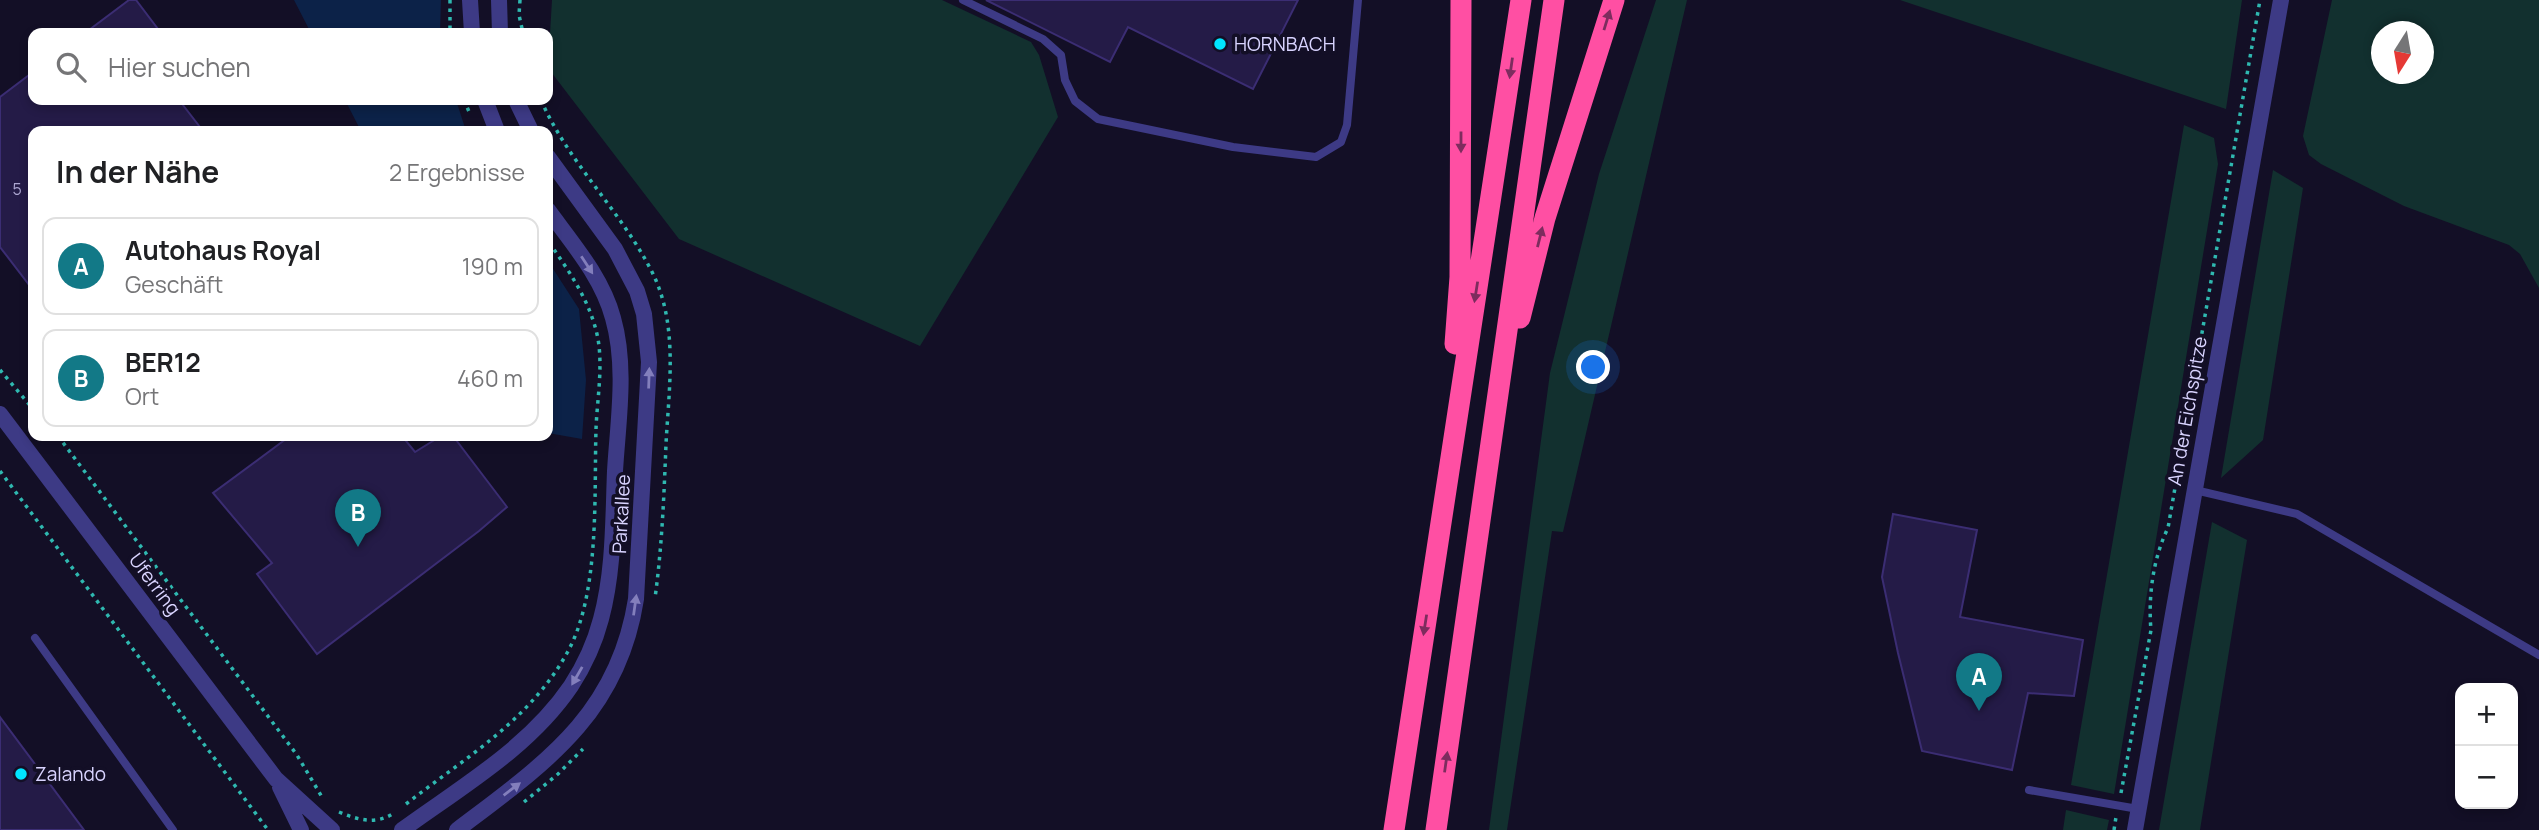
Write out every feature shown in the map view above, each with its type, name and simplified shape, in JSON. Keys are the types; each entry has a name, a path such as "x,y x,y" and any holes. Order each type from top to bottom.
{"highway":[{"path":"1435,558 1460,277 1461,0"},
{"path":"1394,830 1521,0"},
{"path":"1436,830 1554,0"},
{"path":"1483,495 1522,308 1545,218 1614,0"}],"street":[{"path":"470,0 472,28"},
{"path":"499,0 500,28"},
{"name":"An der Eichspitze","path":"2135,830 2281,0"},
{"path":"487,105 495,126"},
{"path":"518,105 528,126"},
{"name":"Parkallee","path":"457,830 540,766 571,737 586,718 615,670 632,624 636,598 649,375 644,314 637,291 615,249 553,165"},
{"name":"Parkallee","path":"402,830 503,757 547,716 583,666 601,620 611,544 620,391 618,342 607,299 586,262 553,217"},
{"name":"Uferring","path":"1,416 276,779 301,830"},
{"name":"Uferring","path":"276,779 329,821"}],"lane":[{"path":"962,0 1043,39 1060,55 1065,80 1075,101 1098,119 1233,147 1316,157 1341,142 1348,125 1357,0"},
{"path":"2194,490 2297,514 2539,655"},
{"path":"35,638 173,830"},
{"path":"2029,790 2138,809"}],"path":[{"path":"450,0 450,28"},
{"path":"520,0 522,28"},
{"path":"2114,830 2151,630 2148,606 2160,544 2168,528 2260,0"},
{"path":"62,441 297,755 329,821 368,822 388,817 503,731 533,702 569,651 584,607 592,552 598,341 589,306 553,249"},
{"path":"0,370 28,403"},
{"path":"0,471 268,830"},
{"path":"2152,587 2161,588"}],"green space":[{"path":"552,0 942,0 1031,42 1039,55 1058,117 920,346 679,239 553,75 553,28 550,28"},
{"path":"1656,0 1687,0 1563,532 1552,531 1507,830 1489,830 1550,373 1599,174"},
{"path":"1900,0 2242,0 2226,109"},
{"path":"2332,0 2539,0 2539,288 2520,254 2509,245 2404,206 2321,164 2309,155 2303,136"},
{"path":"2184,125 2214,138 2218,164 2114,794 2071,785"},
{"path":"2273,170 2303,188 2263,440 2221,478"},
{"path":"2212,522 2247,540 2200,830 2159,830"},
{"path":"2066,810 2109,820 2107,830 2063,830"}],"water":[{"path":"294,0 441,0 440,28 308,28"},
{"path":"348,105 458,105 464,126 358,126"},
{"path":"553,269 579,309 586,380 582,439 553,434"}],"building":[{"path":"129,0 136,0 157,28 92,28"},
{"name":"HORNBACH","path":"986,0 1298,0 1253,89 1128,27 1110,62"},
{"path":"28,76 28,105 183,105 199,126 28,126 28,283 0,247 0,97"},
{"path":"283,441 406,441 415,452 433,441 457,441 507,507 317,654 257,574 272,563 213,493"},
{"path":"1893,514 1977,530 1960,617 2083,640 2074,696 2028,693 2012,770 1922,751 1882,577"},
{"name":"Zalando","path":"0,717 84,830 0,830"}],"place":[{"name":"HORNBACH","path":"1220,44"},
{"name":"BER12","path":"358,547"},
{"name":"Autohaus Royal","path":"1979,711"},
{"name":"Zalando","path":"21,774"}]}
